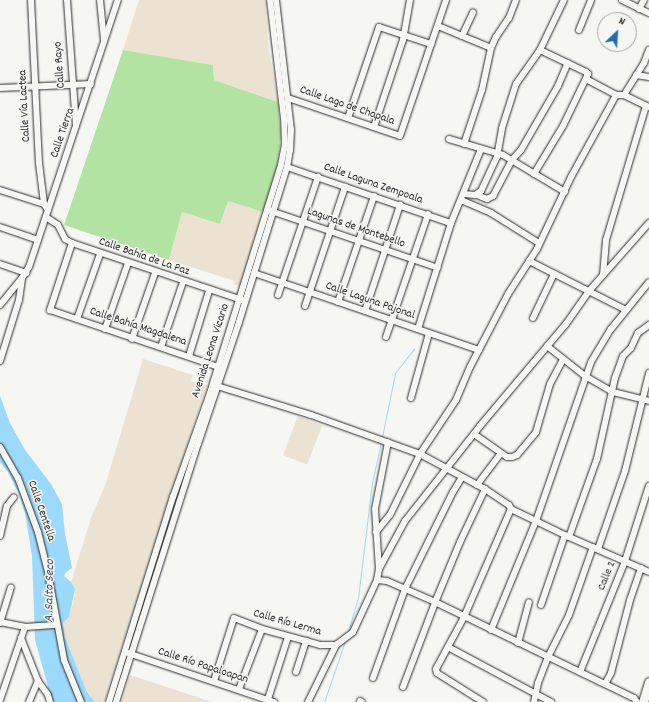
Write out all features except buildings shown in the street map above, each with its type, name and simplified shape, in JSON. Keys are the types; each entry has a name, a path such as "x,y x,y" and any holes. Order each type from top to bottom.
{"highway":[{"path":"643,702 649,682"}],"street":[{"name":"Calle Vía Lactea","path":"31,0 34,87 39,163 44,204 48,210"},
{"name":"Calle Rayo","path":"67,0 76,129"},
{"path":"100,0 104,43"},
{"name":"Calle Tierra","path":"24,275 46,217 118,0"},
{"name":"Avenida Leona Vicario","path":"109,702 173,497 218,367 254,273 281,165 285,144 284,119 270,0"},
{"name":"Avenida Leona Vicario","path":"116,702 217,386 270,210 287,167 291,139 288,98 276,0"},
{"path":"374,127 403,40 410,0"},
{"path":"348,118 379,27 432,44 446,0"},
{"path":"464,144 482,90 491,48 496,37 509,18 516,0"},
{"path":"477,195 481,191 498,153 502,128 516,84 540,50 564,0"},
{"path":"579,30 591,0"},
{"path":"622,0 639,10 649,13"},
{"path":"639,10 644,0"},
{"path":"462,36 473,12"},
{"path":"438,26 491,48"},
{"name":"Calle Lago de Chapala","path":"288,98 400,136 432,44"},
{"path":"534,174 563,126 588,73 540,50"},
{"path":"624,95 649,50"},
{"path":"464,194 477,195 487,199 493,196 512,160 521,150 568,63"},
{"path":"636,75 649,77"},
{"path":"586,79 616,95 624,95 648,107 606,240 603,253 603,275"},
{"path":"0,88 91,84"},
{"path":"376,532 390,515 420,454 456,400 479,350 508,294 539,244 571,177 616,95"},
{"path":"449,139 498,153 565,192"},
{"path":"418,329 451,222 464,194 481,149"},
{"name":"Calle Laguna Zempoala","path":"287,167 451,222"},
{"path":"278,295 318,177"},
{"path":"305,306 345,187"},
{"path":"0,190 44,204"},
{"path":"338,302 374,196"},
{"path":"461,200 491,213 539,244"},
{"path":"364,311 400,205"},
{"name":"Lagunas de Montebello","path":"270,210 438,268"},
{"path":"386,337 428,214"},
{"name":"Calle Bahía de La Paz","path":"46,217 58,225 65,239 72,243 155,273 243,301"},
{"path":"379,569 405,521 447,467 566,324 589,291 649,223"},
{"path":"0,227 38,240"},
{"name":"Calle Bahía Magdalena","path":"72,243 50,310 218,367"},
{"path":"77,319 100,254"},
{"path":"529,261 626,310"},
{"path":"105,329 128,263"},
{"path":"0,264 24,275"},
{"path":"132,339 155,273"},
{"name":"Calle Laguna Pajonal","path":"254,273 479,350"},
{"path":"533,318 554,274"},
{"path":"0,305 24,275"},
{"path":"0,362 19,300 24,275"},
{"path":"161,347 183,282"},
{"path":"491,630 536,521 591,362 603,342 626,310 649,282"},
{"path":"189,356 209,291"},
{"path":"542,605 597,459 604,422 613,392 613,384 623,356 631,348 638,333 649,324"},
{"path":"411,398 429,333"},
{"path":"548,346 563,360 585,376 613,392 646,401"},
{"path":"474,434 501,453 512,458 517,455 532,439 536,432 550,384 563,360"},
{"path":"534,702 548,657 569,615 625,471 646,401 649,373"},
{"path":"217,386 304,412 420,454 447,467 477,486 485,489 509,505 512,509 567,536 649,572"},
{"path":"308,702 336,645 353,632 377,580 379,569 375,509 388,442"},
{"name":"Calle Centella","path":"0,447 18,478 38,532 64,660 81,702"},
{"path":"477,486 501,453"},
{"path":"373,678 405,589 452,492 462,477"},
{"name":"Calle 2","path":"580,672 625,561 649,486"},
{"path":"403,688 435,602 460,542 485,489"},
{"path":"0,536 7,506 14,497"},
{"path":"483,702 436,672 464,617 512,509"},
{"path":"605,684 611,673 630,600 641,568"},
{"path":"377,580 387,581 435,602 634,698 637,702"},
{"path":"11,588 0,622 25,628 57,625"},
{"path":"518,643 529,602"},
{"name":"Calle Río Lerma","path":"214,681 234,618 262,629 306,642 320,645 336,645"},
{"path":"0,700 25,628"},
{"path":"239,689 262,629"},
{"path":"268,699 288,637"},
{"path":"21,638 38,681 48,695 50,702"},
{"path":"296,672 306,642"},
{"path":"448,647 551,702"},
{"name":"Calle Río Papaloapan","path":"124,652 239,689 274,702"},
{"path":"29,702 38,681"}],"shaded area":[{"path":"139,0 265,0 269,49 278,102 214,80 213,65 123,50"},
{"path":"228,201 263,212 240,286 234,284 235,281 169,260 182,212 220,224"},
{"path":"143,359 193,375 191,381 207,385 104,702 95,702 87,692 65,637 63,623 69,617 75,594 71,582 92,515 105,486"},
{"path":"298,416 322,425 307,465 283,455"},
{"path":"130,675 212,702 121,702"}],"green space":[{"path":"123,50 213,65 214,80 278,102 281,133 280,147 277,167 263,212 228,201 220,224 182,212 169,260 64,225"}],"water":[{"name":"A. Salto Seco","path":"0,396 10,423 25,450 51,484 62,504 65,534 72,568 65,573 64,576 71,582 75,589 69,617 63,623 65,637 87,692 95,702 53,702 49,690 35,640 32,556 25,513 19,494 8,472 0,462"}],"waterway":[{"path":"382,437 395,373 414,349"},
{"path":"348,632 358,598 372,483 381,442"},
{"path":"324,702 345,641"}]}
